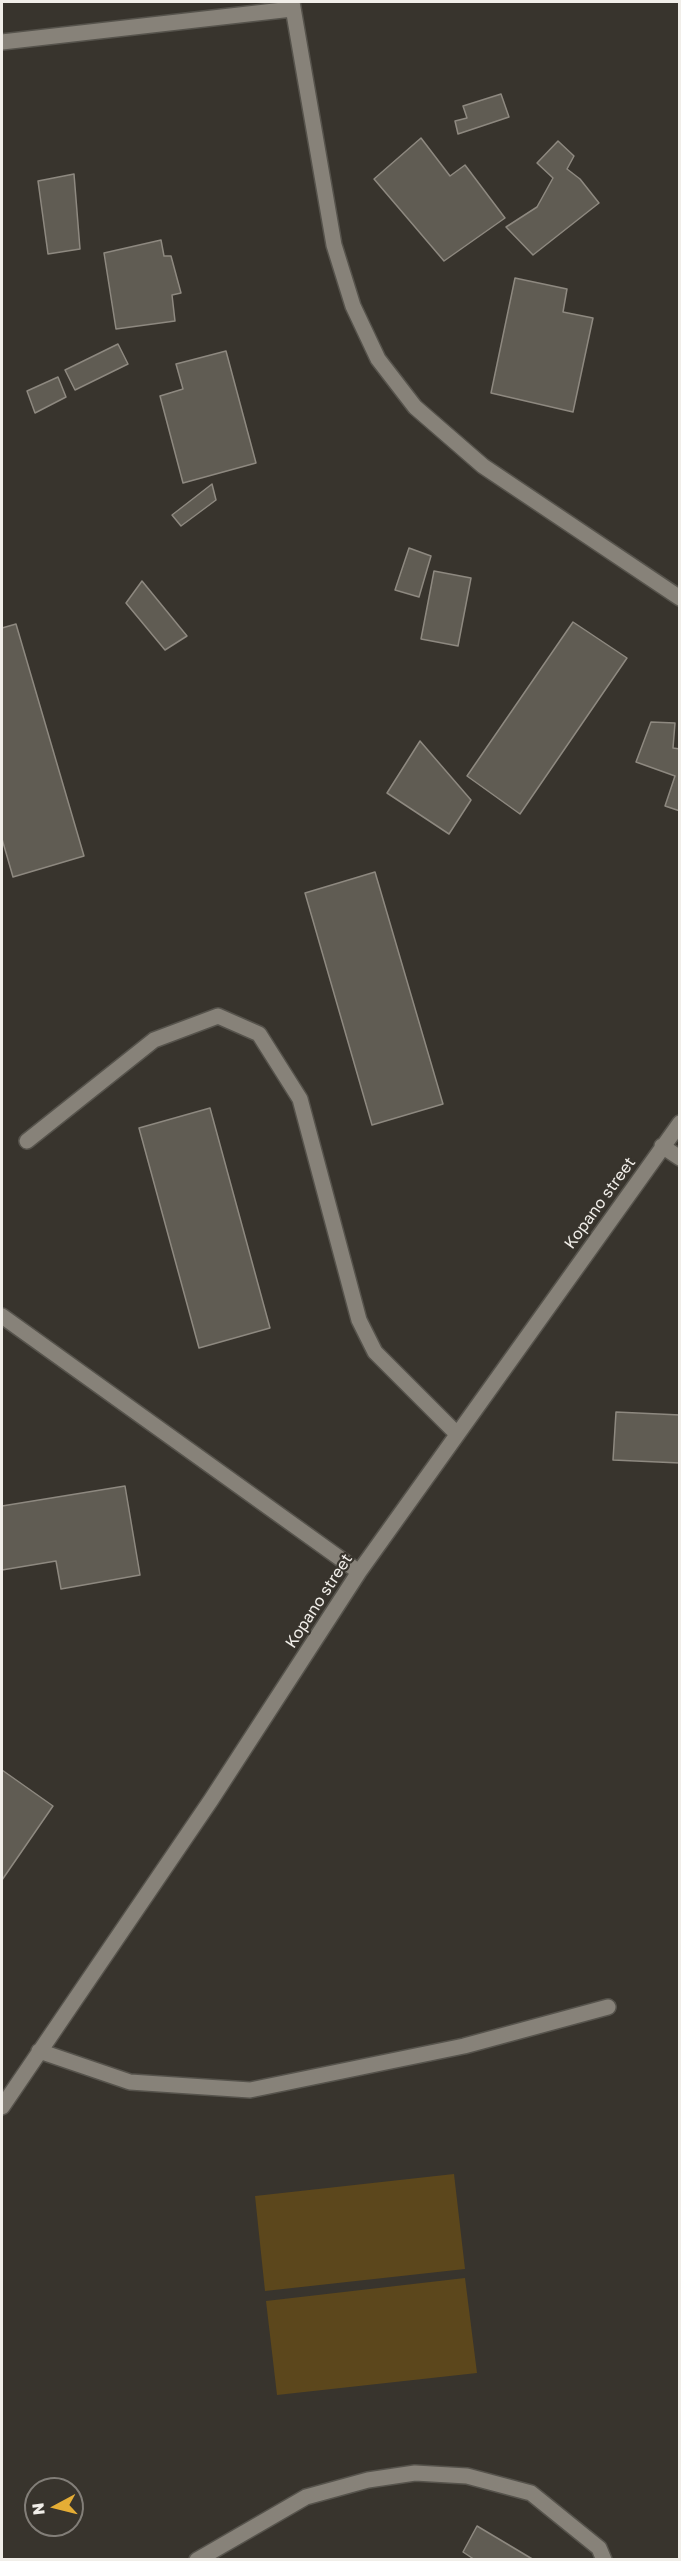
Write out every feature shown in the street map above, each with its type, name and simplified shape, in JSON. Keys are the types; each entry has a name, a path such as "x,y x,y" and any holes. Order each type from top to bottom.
{"street":[{"path":"2,42 292,5 334,245 353,306 378,359 415,407 483,466 680,598"},
{"path":"27,1141 154,1040 218,1016 259,1034 300,1099 359,1320 375,1352 457,1434"},
{"name":"Kopano street","path":"2,2107 211,1800 359,1572 680,1123"},
{"path":"663,1146 680,1158"},
{"path":"2,1316 359,1572"},
{"path":"39,2051 130,2082 250,2090 464,2046 608,2007"},
{"path":"197,2559 306,2497 368,2480 415,2473 467,2476 531,2493 599,2548 604,2559"}],"shaded area":[{"path":"454,2174 465,2269 265,2291 255,2196"},
{"path":"465,2278 477,2373 277,2395 266,2301"}],"building":[{"path":"501,94 509,117 458,134 455,121 467,118 463,106"},
{"path":"421,138 450,176 465,165 505,218 444,261 374,179"},
{"path":"558,141 574,156 567,169 580,179 599,203 533,255 506,227 537,207 553,178 537,163"},
{"path":"74,174 80,249 48,254 38,181"},
{"path":"161,240 164,256 171,256 181,293 172,295 175,321 116,329 104,253"},
{"path":"515,278 567,289 563,312 593,318 573,412 491,393"},
{"path":"118,344 128,364 75,390 65,370"},
{"path":"226,351 256,463 183,483 160,396 183,389 176,364"},
{"path":"58,377 66,397 35,413 27,391"},
{"path":"212,484 216,500 181,526 172,515"},
{"path":"409,548 431,556 419,597 395,590"},
{"path":"434,571 471,578 458,646 421,639"},
{"path":"142,581 187,636 165,650 126,603"},
{"path":"573,622 627,658 520,814 467,776"},
{"path":"16,624 84,856 13,877 2,839 2,628"},
{"path":"651,722 675,723 673,748 680,749 680,811 665,806 675,776 636,762"},
{"path":"420,741 471,800 449,834 387,793"},
{"path":"375,872 443,1104 372,1125 305,893"},
{"path":"210,1108 270,1328 199,1348 139,1128"},
{"path":"616,1412 680,1415 680,1463 613,1460"},
{"path":"125,1486 140,1575 61,1589 56,1561 2,1570 2,1506"},
{"path":"2,1770 53,1806 2,1880"},
{"path":"477,2526 534,2560 475,2560 463,2552"}]}
